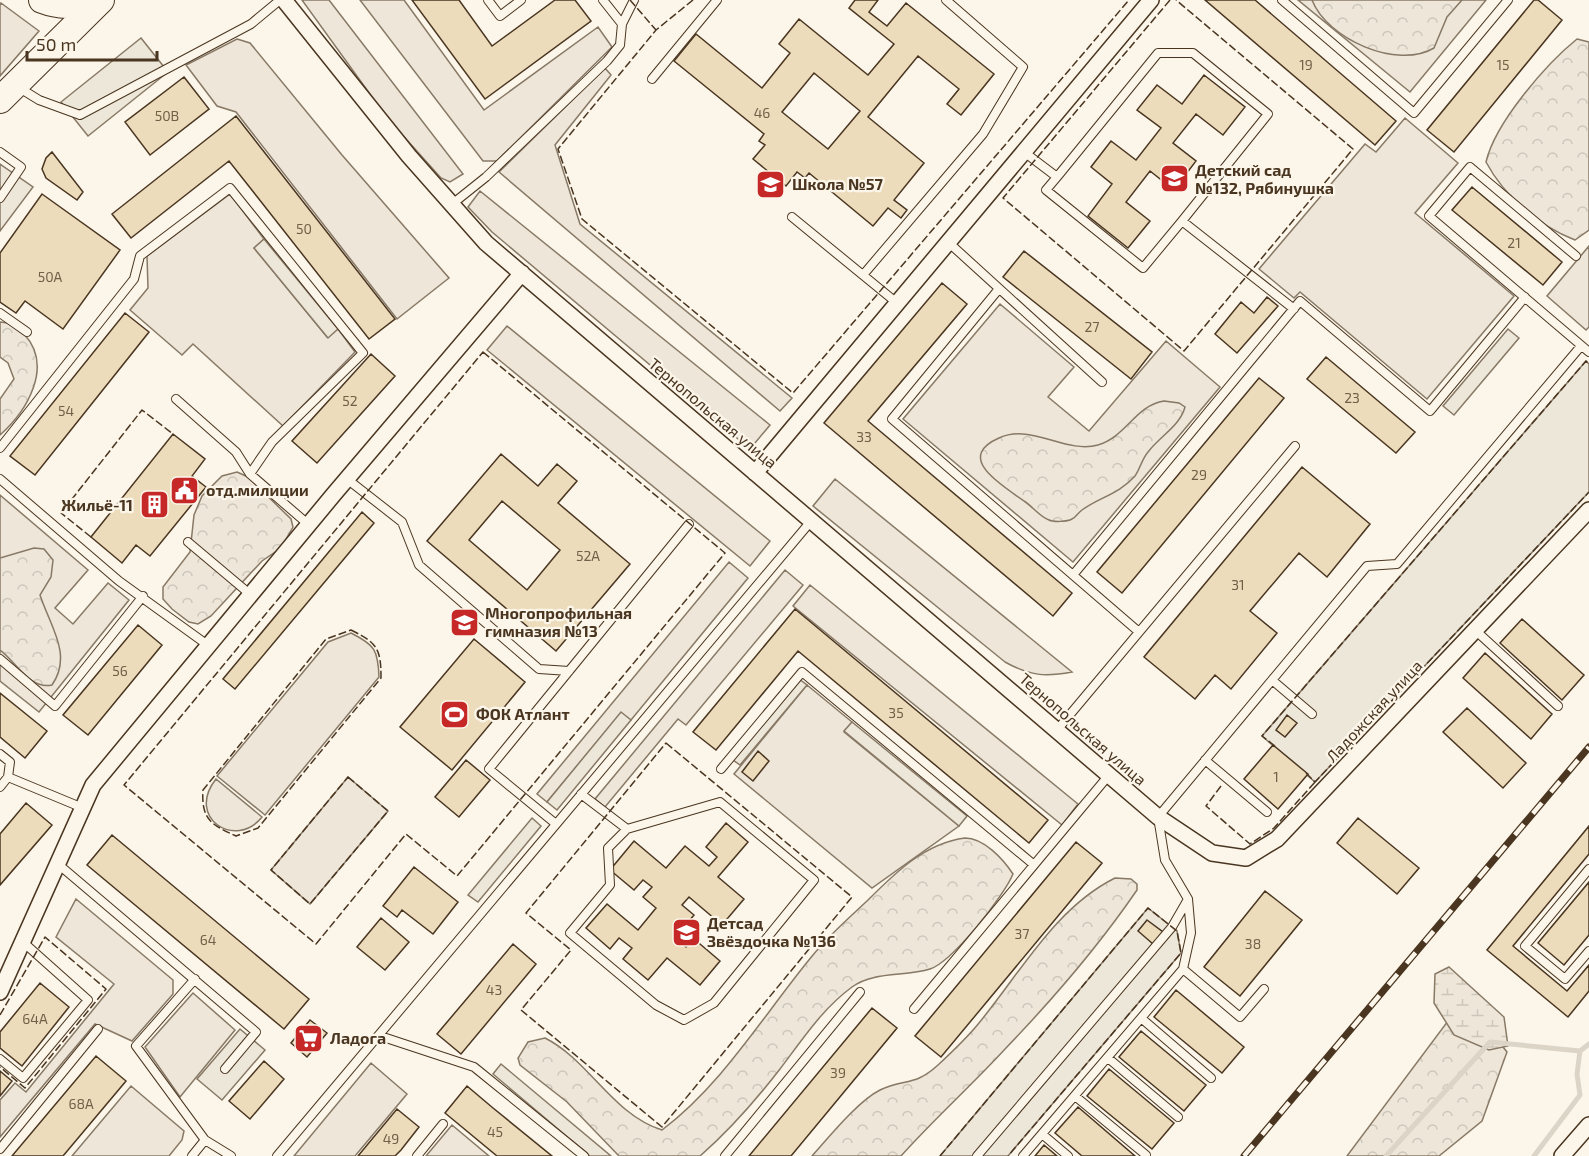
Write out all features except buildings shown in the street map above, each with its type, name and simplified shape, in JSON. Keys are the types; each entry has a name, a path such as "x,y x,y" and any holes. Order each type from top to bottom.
{"main road":[{"path":"42,0 57,5 80,5 94,0"},
{"path":"7,93 101,0"}],"street":[{"name":"Тернопольская улица","path":"282,0 451,205 486,243 1158,817"},
{"path":"755,472 1151,0"},
{"path":"0,992 93,785 347,479 522,273"},
{"name":"Ладожская улица","path":"1158,817 1212,853 1246,858 1277,839 1589,510"},
{"path":"1562,1156 1589,1125"}],"lane":[{"path":"7,93 39,100 80,115 251,24 282,0"},
{"path":"488,0 500,16 521,0"},
{"path":"603,0 622,24"},
{"path":"451,205 486,177 607,61 620,45 622,24 634,0"},
{"path":"652,79 717,0"},
{"path":"863,275 983,134 1023,67 946,0"},
{"path":"1282,0 1414,113 1508,0"},
{"path":"1158,53 1193,53 1268,114 1143,268 1046,190 1057,177 1158,53"},
{"path":"0,152 21,167 0,198"},
{"path":"1024,152 1057,177"},
{"path":"1576,256 1470,167 1429,216 1589,352"},
{"path":"0,448 134,279 140,256 230,188 363,353 272,442 250,474"},
{"path":"792,217 897,303"},
{"path":"1182,221 1294,309"},
{"path":"948,242 998,290 1102,382"},
{"path":"998,290 892,419 1138,632"},
{"path":"1073,575 1300,301 1431,411 1525,297"},
{"path":"0,313 27,332"},
{"path":"1023,1156 1183,969 1191,933 1188,899 1165,860 1158,817 1367,566 1397,564 1581,346"},
{"path":"176,399 236,452 250,474 309,525"},
{"path":"1057,730 1294,446"},
{"path":"0,479 119,581 143,596 208,646"},
{"path":"347,479 402,522 419,565 530,662 539,669 569,671"},
{"path":"277,1156 812,520"},
{"path":"556,824 489,770 689,524"},
{"path":"188,542 251,595"},
{"path":"0,659 55,706 143,596"},
{"path":"1475,630 1558,706"},
{"path":"721,769 801,672 1033,864"},
{"path":"1272,680 1312,714"},
{"path":"0,754 10,762 8,777 0,787"},
{"path":"1205,760 1267,812"},
{"path":"914,1009 1109,774"},
{"path":"8,777 84,808"},
{"path":"581,794 627,829"},
{"path":"720,802 814,880 714,1003 684,1020 656,1005 570,933 610,885 608,848 627,829 720,802"},
{"path":"58,864 256,1032 225,1069"},
{"path":"1589,869 1525,946 1565,979 1589,951"},
{"path":"977,1156 1172,927 1188,899"},
{"path":"0,1059 23,1078 88,1000 23,942"},
{"path":"1183,969 1240,1017 1264,989"},
{"path":"195,980 136,1046 205,1140 231,1156"},
{"path":"725,1156 860,992"},
{"path":"1141,1018 1211,1078"},
{"path":"0,1149 98,1029"},
{"path":"380,1036 474,1067 584,1156"},
{"path":"1108,1058 1178,1117"},
{"path":"1075,1096 1146,1155"},
{"path":"417,1156 443,1124"},
{"path":"1042,1134 1068,1156"},
{"path":"192,1156 205,1140"}],"green space":[{"path":"302,0 329,0 463,174 450,182 441,178 388,119"},
{"path":"360,0 404,0 484,110 598,27 612,47 497,161 483,161"},
{"path":"1298,0 1486,0 1410,92"},
{"path":"1312,0 1462,0 1447,17 1434,48 1419,54 1401,55 1383,53 1347,38 1320,14"},
{"path":"1,3 39,31 0,76 0,5"},
{"path":"237,39 250,43 342,155 449,278 397,319 236,112 217,106 186,65"},
{"path":"1577,39 1589,42 1589,230 1575,240 1548,227 1524,208 1502,187 1486,162 1500,130 1523,95 1551,63"},
{"path":"605,68 611,75 555,145 580,224 792,398 780,411 499,172"},
{"path":"1405,118 1458,163 1415,213 1514,296 1427,399 1300,292 1294,298 1259,269 1365,144 1376,152"},
{"path":"480,191 770,425 750,449 492,232 468,207"},
{"path":"230,194 264,239 254,248 327,337 338,329 355,352 283,426 193,344 182,355 130,310 148,288 147,256"},
{"path":"1589,246 1589,327 1586,330 1547,296"},
{"path":"1000,304 1074,367 1048,397 1089,431 1166,341 1220,387 1073,562 903,419"},
{"path":"0,322 13,326 24,334 33,347 37,360 37,374 27,401 19,414 0,435 0,399 14,379 8,363 0,357"},
{"path":"507,326 770,541 750,566 487,350"},
{"path":"1164,401 1179,403 1185,407 1179,420 1146,455 1135,476 1122,487 1070,520 1054,521 1042,516 996,480 987,472 982,463 981,454 986,446 1011,434 1036,436 1073,446 1098,445 1116,435 1146,408"},
{"path":"237,472 248,477 291,519 293,527 281,548 262,561 211,616 198,624 189,622 163,599 163,587 190,552 194,515 202,496 222,476"},
{"path":"835,479 1072,672 1054,675 1030,673 1005,662 813,506"},
{"path":"0,495 88,570 55,608 73,624 108,583 129,600 39,712 0,681"},
{"path":"34,548 44,549 53,560 51,577 40,595 58,640 60,652 58,674 52,685 36,683 30,679 0,650 0,558"},
{"path":"729,562 748,578 631,720 621,713 547,802 537,794"},
{"path":"785,570 803,585 686,725 678,719 605,807 595,799"},
{"path":"810,585 1078,804 1062,825 793,606"},
{"path":"351,633 374,649 378,660 379,677 265,815 217,776 328,642"},
{"path":"807,685 852,722 844,732 959,826 872,888 734,774"},
{"path":"348,777 388,811 310,904 271,870"},
{"path":"216,779 262,817 251,826 239,830 228,830 218,825 210,817 206,806 208,793"},
{"path":"965,838 986,845 1013,874 999,897 964,942 940,964 930,969 880,976 852,987 813,1025 752,1103 700,1156 619,1156 567,1102 520,1065 518,1058 528,1042 545,1038 575,1060 629,1112 645,1123 662,1130 705,1091 724,1070 813,955 839,927 912,861 937,846"},
{"path":"1115,878 1131,879 1137,884 1137,890 1107,932 1041,1011 901,1156 812,1156 844,1120 871,1095 889,1086 916,1079 938,1065 974,1029 1040,943 1074,906"},
{"path":"76,899 173,980 173,994 132,1041 95,1024 0,1137 0,1100 15,1083 26,1092 114,984 56,937"},
{"path":"1449,967 1504,1017 1508,1046 1489,1050 1454,1035 1434,1003 1435,974"},
{"path":"193,993 235,1030 180,1097 145,1047"},
{"path":"1454,1013 1482,1021 1507,1052 1482,1121 1439,1156 1347,1156"},
{"path":"371,1063 407,1094 355,1156 294,1156"},
{"path":"131,1086 184,1131 182,1140 169,1156 72,1156"},
{"path":"452,1125 489,1156 426,1156"}],"shaded area":[{"path":"141,38 168,72 88,136 61,102"},
{"path":"0,164 33,187 0,231"},
{"path":"264,239 338,329 328,338 254,248"},
{"path":"1508,329 1519,338 1454,415 1443,406"},
{"path":"1586,361 1589,364 1589,492 1315,782 1262,736"},
{"path":"799,679 807,685 740,765 733,760"},
{"path":"621,712 631,720 557,810 547,802"},
{"path":"852,722 967,816 959,826 844,731"},
{"path":"532,818 541,826 478,902 468,895"},
{"path":"1148,908 1177,931 1181,953 1008,1156 940,1156"},
{"path":"240,1029 265,1050 222,1100 197,1079"},
{"path":"501,1064 611,1156 590,1156 493,1074"}],"waterway":[{"path":"1386,1156 1490,1042 1580,1051 1589,1044"},
{"path":"1534,1156 1580,1095 1577,1074 1580,1051"}],"railway":[{"path":"1244,1156 1589,747"}],"fence":[{"path":"630,0 656,30"},
{"path":"693,0 656,30 558,149 582,219 793,393 1129,0"},
{"path":"1170,0 1003,198 1184,351 1353,149 1176,0"},
{"path":"483,352 725,553 457,876 406,834 316,944 124,785 483,352"},
{"path":"1275,746 1262,736 1586,361 1589,364"},
{"path":"91,537 61,513 142,410 173,434"},
{"path":"1306,773 1315,782 1589,492"},
{"path":"351,630 367,639 376,648 380,660 381,678 258,828 236,836 214,825 206,815 203,790 326,639 351,630"},
{"path":"666,743 852,897 662,1127 521,1010 571,950 526,913 666,743"},
{"path":"348,777 388,811 310,904 271,870 348,777"},
{"path":"1221,786 1206,806 1250,844 1274,828 1315,782"},
{"path":"940,1156 1148,908 1177,931 1181,953 1008,1156"},
{"path":"0,1015 45,937 106,989 25,1088 0,1067"}],"place":[{"name":"Детский сад №132, Рябинушка","path":"1174,179"},
{"name":"Школа №57","path":"771,184"},
{"name":"отд.милиции","path":"185,490"},
{"name":"Жильё-11","path":"154,505"},
{"name":"Многопрофильная гимназия №13","path":"464,622"},
{"name":"ФОК Атлант","path":"455,714"},
{"name":"Детсад Звёздочка №136","path":"686,932"},
{"name":"Ладога","path":"309,1038"}]}
